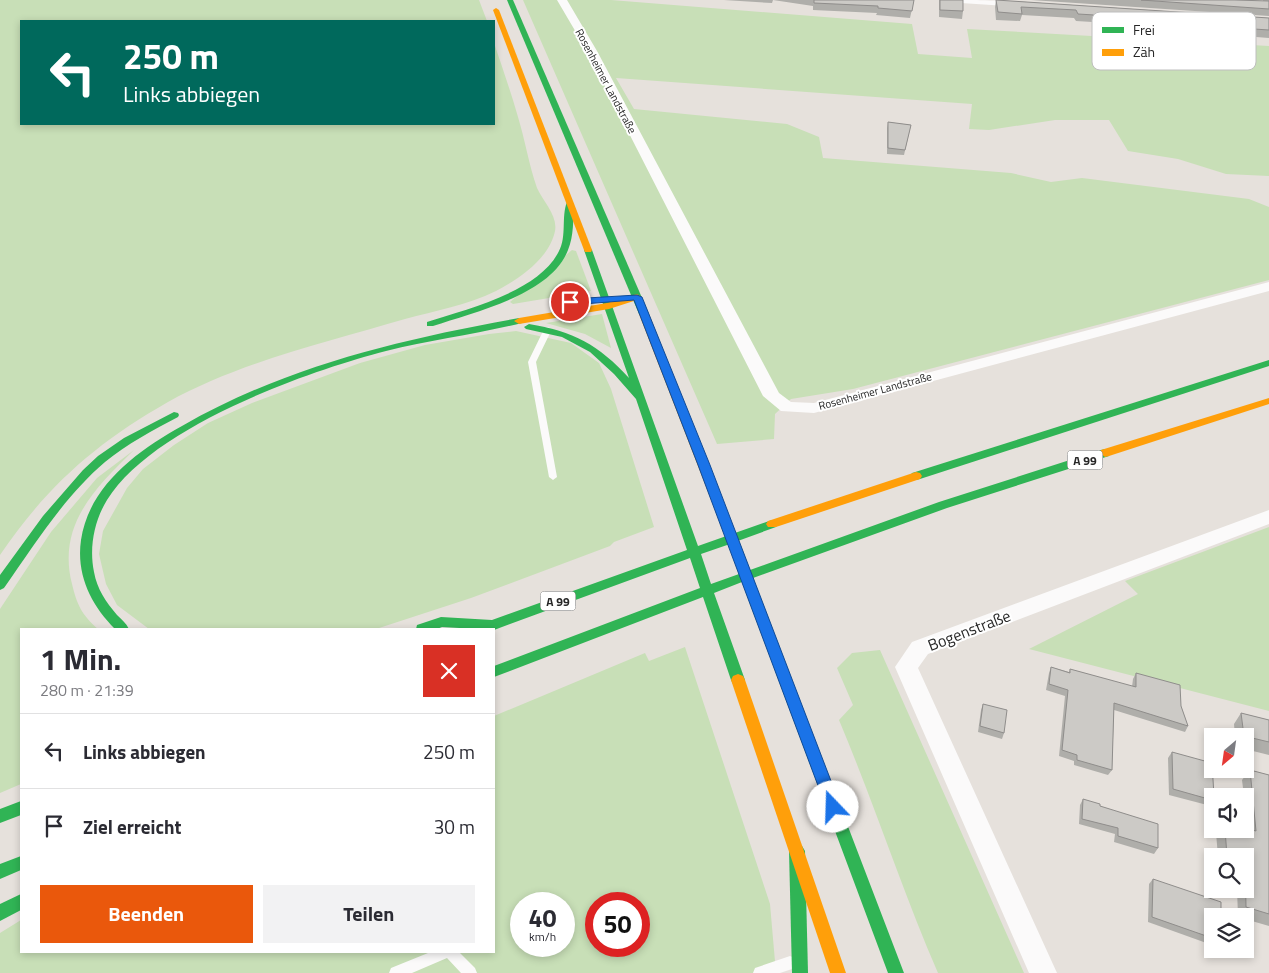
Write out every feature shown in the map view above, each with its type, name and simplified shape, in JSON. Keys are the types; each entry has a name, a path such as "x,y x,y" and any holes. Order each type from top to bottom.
{"main road":[{"path":"492,0 607,302 642,400 838,973"},
{"path":"510,0 637,297 704,465 896,973"},
{"path":"282,368 418,328 502,299 527,286 547,272 563,255 568,236 567,220 570,204"},
{"path":"122,628 104,613 91,591 84,558 86,534 95,508 129,466 200,417 246,395 296,375 355,356 424,338 637,297"},
{"path":"537,306 607,302"},
{"path":"418,328 508,310"},
{"path":"495,325 548,329 581,339 611,361 642,400"},
{"name":"A 99","path":"487,627 793,516 1012,443 1269,363"},
{"name":"A 99","path":"495,672 808,552 943,505 1269,401"},
{"path":"0,585 68,493 93,467 130,439 182,410"},
{"path":"425,628 441,622 487,627"},
{"path":"0,816 20,808"},
{"path":"796,851 800,966"},
{"path":"0,872 20,863"},
{"path":"0,913 20,903"}],"street":[{"name":"Rosenheimer Landstraße","path":"562,0 592,51 772,396 786,407 814,408 1269,286"},
{"path":"961,0 1036,5"},
{"name":"Bogenstraße","path":"1043,973 906,667 920,648 1269,517"}],"lane":[{"path":"548,329 532,362 553,478"},
{"path":"396,973 444,953"},
{"path":"451,953 470,973"},
{"path":"760,973 800,966"}],"green space":[{"path":"0,0 479,0 487,20 20,20 20,125 495,125 495,46 515,108 537,188 554,220 555,231 552,241 532,267 514,280 485,296 254,364 224,375 168,402 118,434 75,468 36,508 0,555"},
{"path":"523,0 611,0 912,24 918,54 972,58 967,29 1092,36 1092,70 1256,70 1256,45 1269,46 1269,176 1226,174 1178,159 1128,151 1109,120 1055,120 989,130 969,129 972,104 616,78 634,109 787,124 819,137 823,158 1011,173 1051,182 1082,178 1249,199 1269,207 1269,280 853,389 791,399 775,414 774,439 717,444"},
{"path":"572,250 576,251 591,291 513,304 510,302"},
{"path":"602,314 611,348 585,334 546,323"},
{"path":"516,331 571,343 599,363 611,389 654,527 614,542 610,546 471,598 379,628 148,628 117,605 106,584 99,554 103,531 127,488 143,469 174,445 208,423 252,403 360,363 425,345"},
{"path":"134,450 93,494 75,526 70,544 69,563 76,598 84,614 97,628 20,628 20,784 0,793 0,609 51,532 97,478"},
{"path":"1269,527 1269,711 1029,649 1138,594 1125,581"},
{"path":"685,647 770,904 776,973 0,973 0,933 20,921 20,953 495,953 495,716 645,653 649,661"},
{"path":"880,650 1024,973 938,973 839,720 853,705 837,668 852,653"}],"building":[{"path":"814,0 914,0 912,11 878,8 878,6 814,3"},
{"path":"940,0 963,0 963,11 940,10"},
{"path":"996,0 1178,12 1092,12 1092,15 1078,14 1076,10 1021,7 1022,14 998,12"},
{"path":"1141,0 1269,1 1269,9"},
{"path":"1256,17 1269,18 1269,30 1256,29"},
{"path":"888,122 911,125 905,150 888,148"},
{"path":"1051,667 1070,673 1070,669 1136,687 1136,673 1180,685 1181,706 1188,726 1114,703 1112,770 1077,760 1077,755 1062,750 1068,690 1049,684"},
{"path":"983,704 1007,710 1004,733 980,726"},
{"path":"1241,713 1269,720 1269,742 1254,738 1254,728 1243,728"},
{"path":"1172,752 1204,761 1204,778 1213,778 1214,788 1204,788 1204,798 1173,789"},
{"path":"1254,771 1269,775 1269,914 1246,907 1246,898 1254,898 1254,848 1226,848 1226,838 1254,838 1254,830 1256,831 1254,788 1252,788 1251,778 1254,778"},
{"path":"1083,799 1158,824 1158,848 1118,836 1118,828 1082,819"},
{"path":"1153,879 1204,896 1204,898 1221,902 1221,908 1204,908 1204,935 1152,917"}],"traffic: fast":[{"path":"510,0 644,314"},
{"path":"430,324 504,298 539,279 553,267 563,253 568,236 570,204"},
{"path":"588,250 738,680"},
{"path":"122,628 106,611 94,593 87,571 86,547 94,512 103,497 126,470 140,458 170,437 210,414 295,376 382,349 519,321"},
{"path":"529,327 566,335 594,350 618,372 642,400"},
{"path":"916,476 1269,363"},
{"path":"0,585 59,503 87,473 119,446 174,415"},
{"path":"495,672 809,552 943,505 1105,453"},
{"path":"485,628 772,524"},
{"path":"735,546 896,973"},
{"path":"425,628 441,622 491,625"},
{"path":"0,816 20,808"},
{"path":"797,851 800,973"},
{"path":"0,872 20,863"},
{"path":"0,913 20,903"}],"traffic: slow":[{"path":"496,10 588,250"},
{"path":"519,321 609,306 637,297"},
{"path":"644,314 735,546"},
{"path":"1105,453 1269,401"},
{"path":"772,524 916,476"},
{"path":"738,680 838,973"}],"route":[{"path":"570,302 637,297 704,465 833,807"}]}
